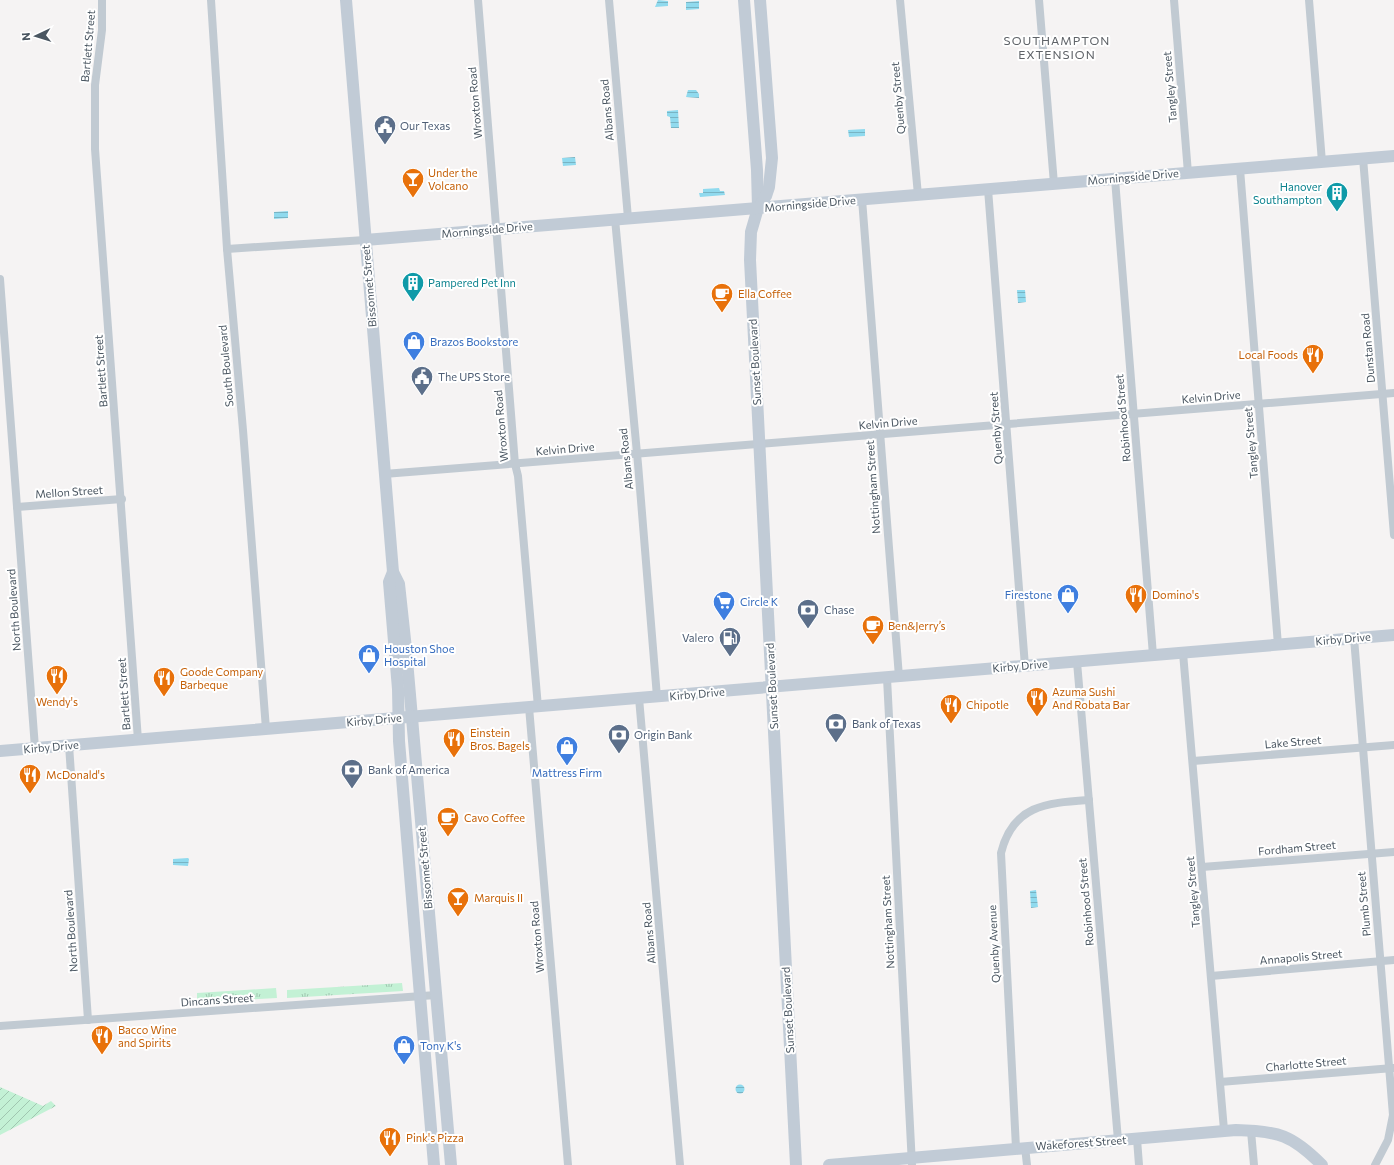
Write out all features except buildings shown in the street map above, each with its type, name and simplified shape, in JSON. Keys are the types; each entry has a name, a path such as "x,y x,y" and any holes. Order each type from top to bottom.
{"main road":[{"name":"Bissonnet Street","path":"346,0 384,474 393,572 399,584 451,1165"},
{"name":"Sunset Boulevard","path":"744,0 757,170 758,208"},
{"name":"Sunset Boulevard","path":"760,0 772,158 769,187 766,196 758,208 751,232 750,260 796,1165"},
{"name":"Morningside Drive","path":"365,240 1394,156"},
{"name":"Bissonnet Street","path":"393,572 389,582 398,717 419,996 434,1165"},
{"name":"Kirby Drive","path":"0,751 1394,635"},
{"path":"409,870 425,868"},
{"name":"Wakeforest Street","path":"829,1165 911,1161 1021,1147 1137,1139 1224,1130 1251,1131 1282,1135 1300,1144 1322,1165"}],"street":[{"name":"Bartlett Street","path":"102,0 102,30 95,85 95,142 122,499 138,740"},
{"name":"South Boulevard","path":"211,0 227,249 243,430 266,729"},
{"name":"Wroxton Road","path":"478,0 515,464 518,476 533,707 568,1165"},
{"name":"Albans Road","path":"609,0 637,454 657,697"},
{"name":"Quenby Street","path":"900,0 918,195"},
{"path":"1039,0 1054,184"},
{"name":"Tangley Street","path":"1174,0 1188,173"},
{"path":"1309,0 1322,162"},
{"name":"Dunstan Road","path":"1363,158 1394,535"},
{"name":"Tangley Street","path":"1240,168 1278,645"},
{"name":"Robinhood Street","path":"1115,179 1153,655"},
{"name":"Quenby Street","path":"988,189 1026,666"},
{"name":"Nottingham Street","path":"862,199 880,434 893,677 911,1161"},
{"name":"Morningside Drive","path":"227,249 365,240"},
{"name":"North Boulevard","path":"0,279 1,315 35,748"},
{"name":"Kelvin Drive","path":"384,474 1394,393"},
{"name":"Mellon Street","path":"17,506 122,499"},
{"name":"Plumb Street","path":"1354,638 1380,961 1391,1068 1393,1115 1388,1140 1375,1165"},
{"name":"Tangley Street","path":"1183,653 1224,1130"},
{"name":"Robinhood Street","path":"1077,662 1118,1140"},
{"name":"Albans Road","path":"639,698 680,1165"},
{"name":"North Boulevard","path":"69,745 88,1020"},
{"name":"Lake Street","path":"1193,761 1394,745"},
{"name":"Quenby Avenue","path":"1027,1165 1021,1147 1001,854 1004,843 1010,831 1024,814 1045,804 1089,800"},
{"name":"Fordham Street","path":"1202,867 1394,852"},
{"name":"Annapolis Street","path":"1211,976 1394,960"},
{"name":"Dincans Street","path":"0,1026 436,995"},
{"name":"Charlotte Street","path":"1220,1082 1391,1068"},
{"path":"1251,1131 1254,1165"},
{"path":"1137,1139 1140,1165"}],"green space":[{"path":"402,983 403,991 287,998 287,990"},
{"path":"276,988 277,998 197,1002 197,993"},
{"path":"0,1087 43,1106 51,1101 56,1106 0,1135"}],"water":[{"path":"658,0 668,1 668,6 655,7"},
{"path":"699,1 699,9 686,10 686,2"},
{"path":"688,90 696,90 699,94 699,98 686,97"},
{"path":"678,110 679,128 671,128 670,117 667,116 667,111"},
{"path":"865,129 865,136 849,137 848,130"},
{"path":"575,157 576,165 563,166 562,158"},
{"path":"719,188 720,191 724,191 725,195 700,197 699,193 703,193 703,189"},
{"path":"288,211 288,218 274,219 274,212"},
{"path":"1017,290 1025,290 1026,302 1018,303"},
{"path":"188,858 188,866 173,865 173,859"},
{"path":"1036,890 1038,907 1031,908 1030,891"},
{"path":"740,1084 745,1089 740,1094 735,1089"}],"place":[{"name":"Our Texas","path":"385,146"},
{"name":"Under the Volcano","path":"413,198"},
{"name":"Hanover Southampton","path":"1337,212"},
{"name":"Pampered Pet Inn","path":"413,302"},
{"name":"Ella Coffee","path":"722,314"},
{"name":"Brazos Bookstore","path":"414,362"},
{"name":"Local Foods","path":"1313,374"},
{"name":"The UPS Store","path":"422,396"},
{"name":"Firestone","path":"1068,614"},
{"name":"Domino's","path":"1136,614"},
{"name":"Circle K","path":"724,622"},
{"name":"Chase","path":"808,630"},
{"name":"Ben&Jerry’s","path":"873,646"},
{"name":"Valero","path":"730,658"},
{"name":"Houston Shoe Hospital","path":"369,674"},
{"name":"Wendy's","path":"57,696"},
{"name":"Goode Company Barbeque","path":"164,698"},
{"name":"Azuma Sushi And Robata Bar","path":"1037,718"},
{"name":"Chipotle","path":"951,724"},
{"name":"Bank of Texas","path":"836,744"},
{"name":"Origin Bank","path":"619,754"},
{"name":"Einstein Bros. Bagels","path":"454,758"},
{"name":"Mattress Firm","path":"567,766"},
{"name":"Bank of America","path":"352,790"},
{"name":"McDonald's","path":"30,794"},
{"name":"Cavo Coffee","path":"448,838"},
{"name":"Marquis II","path":"458,918"},
{"name":"Bacco Wine and Spirits","path":"102,1056"},
{"name":"Tony K's","path":"404,1066"},
{"name":"Pink's Pizza","path":"390,1158"}],"district":[{"name":"SOUTHAMPTON EXTENSION","path":"1057,48"}]}
